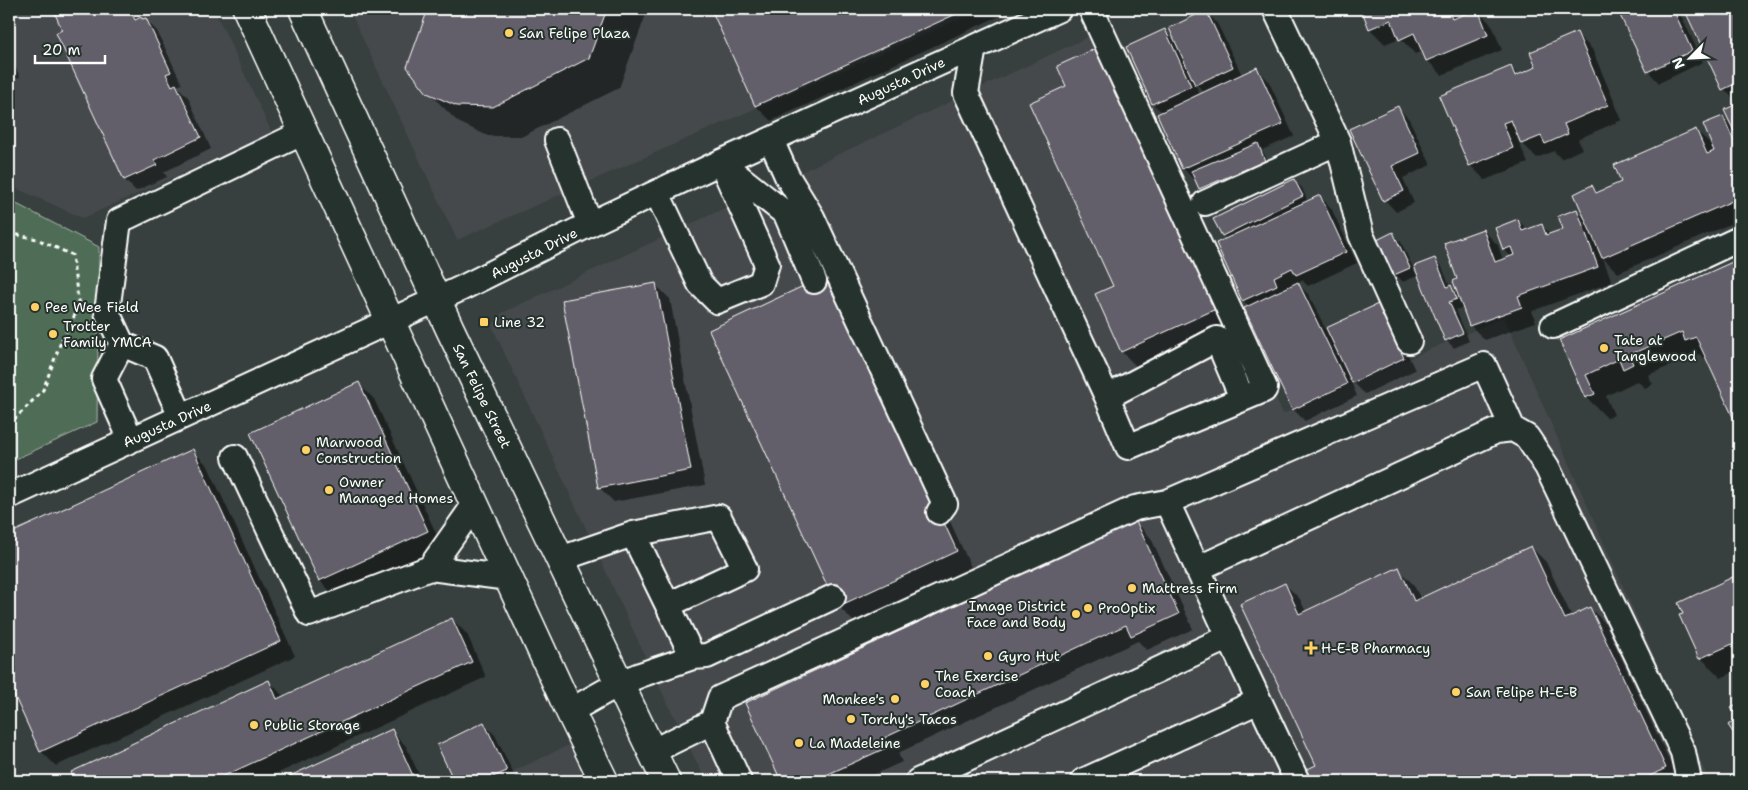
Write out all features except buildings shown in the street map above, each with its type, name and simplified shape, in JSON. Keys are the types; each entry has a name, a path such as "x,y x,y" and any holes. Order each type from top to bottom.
{"main road":[{"path":"247,9 604,781"},
{"name":"San Felipe Street","path":"303,9 437,300 666,781"}],"street":[{"name":"Augusta Drive","path":"9,496 437,300 721,162 974,47 1034,14 1059,9"},
{"path":"974,47 966,93 1107,397 1128,447 1265,388 1091,9"},
{"path":"1275,9 1338,142 1361,235 1409,340"},
{"path":"181,417 155,358 122,344 107,312 119,221 304,132"},
{"path":"557,140 590,224"},
{"path":"771,140 787,176 812,217 945,504 939,512"},
{"path":"1205,203 1338,142"},
{"path":"657,193 700,284 717,301 761,283 767,264 721,162"},
{"path":"721,162 786,214 814,281"},
{"path":"1553,326 1739,239"},
{"path":"1107,397 1217,339 1242,398"},
{"path":"122,344 104,379 130,440"},
{"path":"739,781 712,722 720,698 1135,508 1166,502 1484,365 1513,429 1527,437 1546,467 1683,752 1689,781"},
{"path":"1197,569 1496,431 1513,429"},
{"path":"235,457 308,614 430,568 509,578"},
{"path":"1166,502 1297,781"},
{"path":"430,568 475,504"},
{"path":"560,559 633,534 719,517 745,569 668,605"},
{"path":"633,534 693,657"},
{"path":"570,711 640,675 693,657 707,656 833,596"},
{"path":"918,781 1229,637"},
{"path":"1083,781 1259,701"},
{"path":"653,751 712,722"}],"path":[{"path":"9,233 37,239 72,254 80,308 62,339 43,390 9,425"}],"shaded area":[{"path":"9,9 214,9 272,133 83,218 9,185"},
{"path":"349,9 981,9 457,240"},
{"path":"1107,28 1283,414 1504,317 1709,781 706,781 660,688 492,326 502,313"},
{"path":"571,744 589,781 493,781"}],"green space":[{"name":"Trotter Family YMCA","path":"9,200 99,247 97,422 9,462"}],"place":[{"name":"San Felipe Plaza","path":"509,33"},
{"name":"Pee Wee Field","path":"35,307"},
{"name":"Line 32","path":"484,322"},
{"name":"Trotter Family YMCA","path":"53,334"},
{"name":"Tate at Tanglewood","path":"1604,348"},
{"name":"Marwood Construction","path":"306,450"},
{"name":"Owner Managed Homes","path":"329,490"},
{"name":"Mattress Firm","path":"1132,588"},
{"name":"ProOptix","path":"1088,608"},
{"name":"Image District Face and Body","path":"1076,614"},
{"name":"H-E-B Pharmacy","path":"1311,648"},
{"name":"Gyro Hut","path":"988,656"},
{"name":"The Exercise Coach","path":"925,684"},
{"name":"San Felipe H-E-B","path":"1456,692"},
{"name":"Monkee's","path":"895,699"},
{"name":"Torchy's Tacos","path":"851,719"},
{"name":"Public Storage","path":"254,725"},
{"name":"La Madeleine","path":"799,743"}]}
